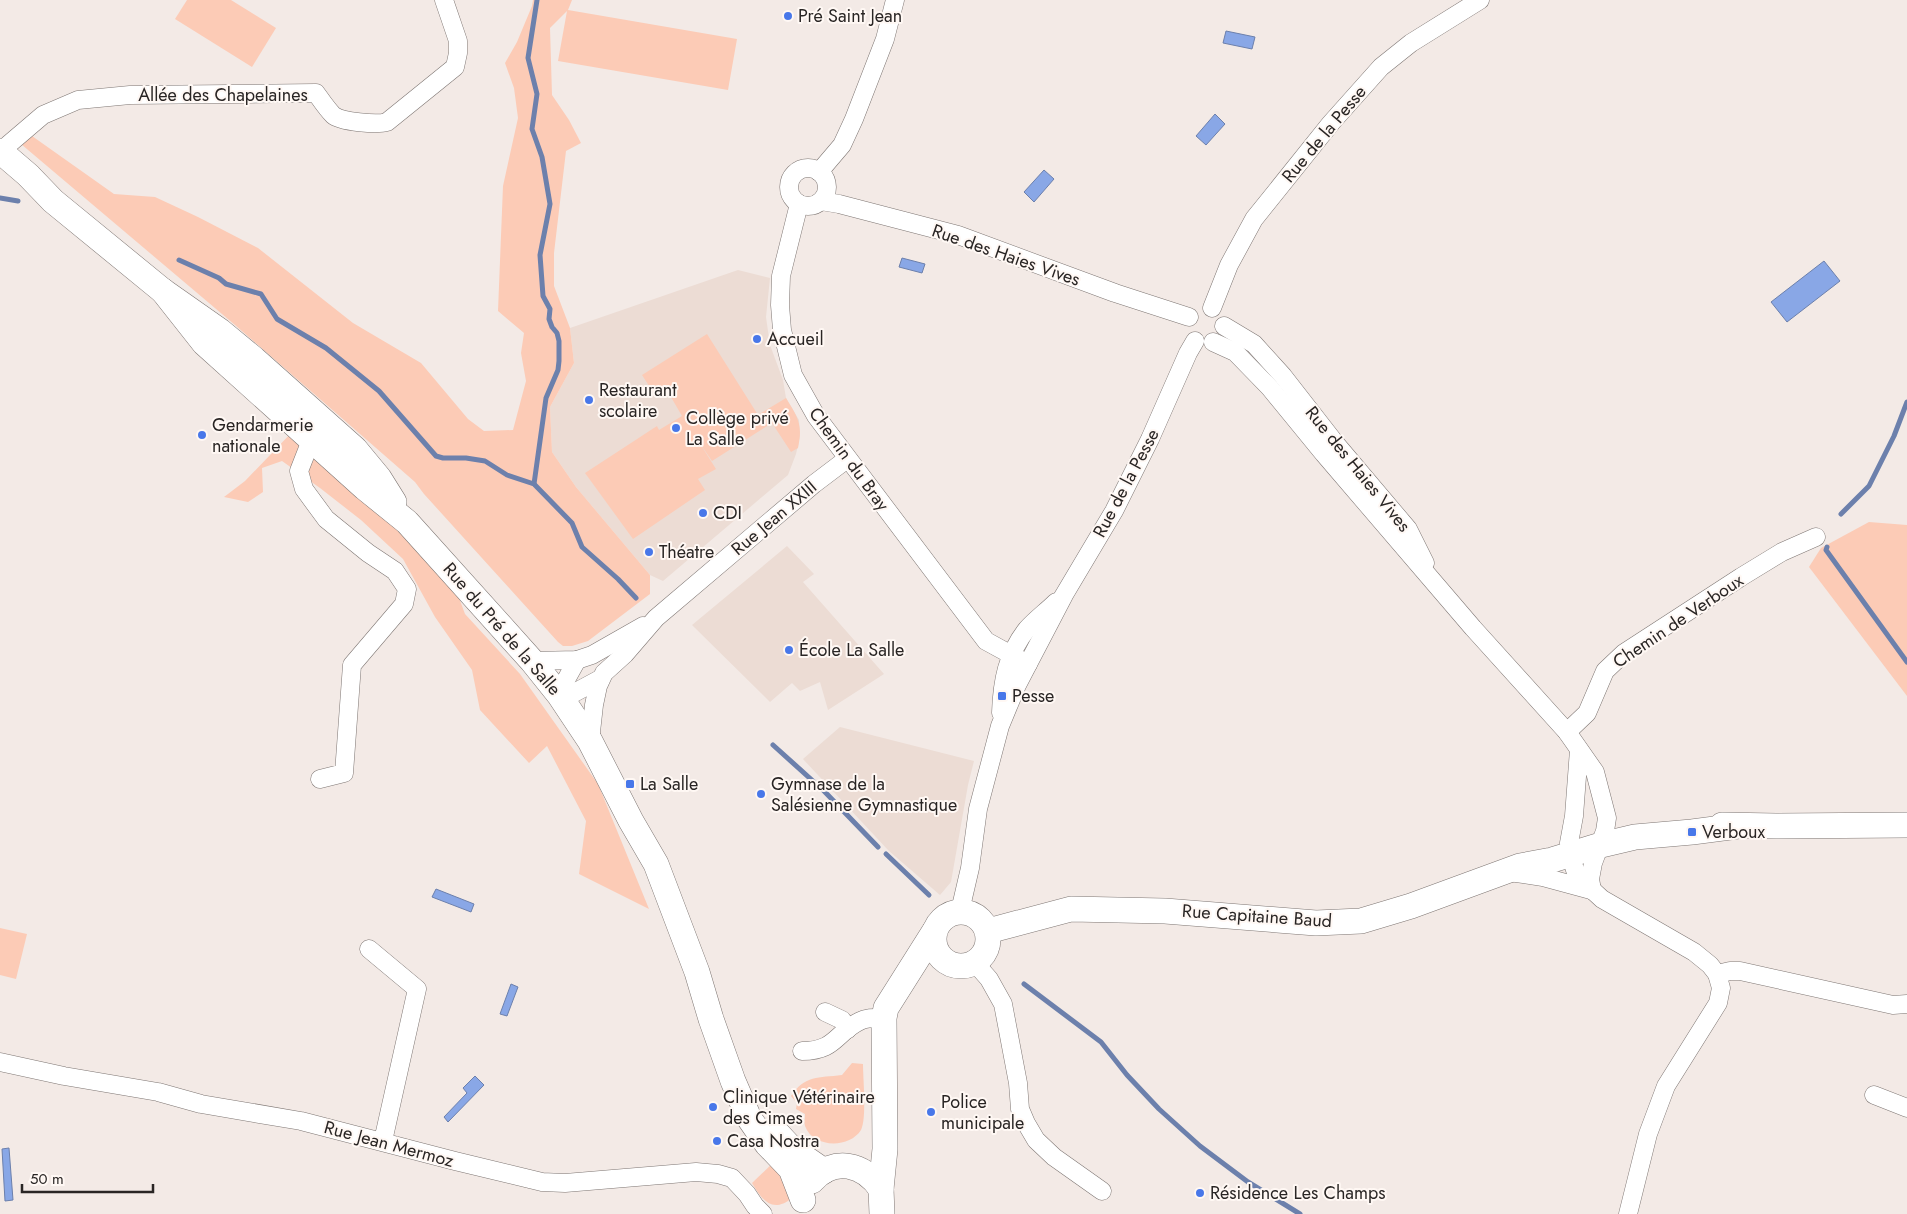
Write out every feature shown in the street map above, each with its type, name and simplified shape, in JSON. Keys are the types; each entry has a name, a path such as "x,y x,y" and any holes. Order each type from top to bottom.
{"main road":[{"name":"Rue du Pré de la Salle","path":"1,158 28,175 53,201 163,291 204,343 320,432 366,488 407,522 532,661 560,696 590,741 631,821 656,864 696,972 733,1081 749,1118 767,1144 791,1169 803,1207"},
{"name":"Rue Capitaine Baud","path":"988,931 1071,909 1165,910 1316,923 1361,921 1411,906 1511,869 1548,851 1570,849 1641,823 1687,821 1738,826 1907,824"},
{"path":"882,1214 885,1149 886,1009 940,921 949,914 960,911 972,913 982,920 988,931 989,944 984,955 975,963 962,967 949,964 939,956 934,944 934,932"},
{"path":"886,1009 918,978 949,964"},
{"name":"Rue du Pré de la Salle","path":"696,972 721,1011 739,1054 745,1080 758,1112 792,1149 824,1171"},
{"path":"853,1167 870,1144 884,1116"},
{"path":"803,1207 808,1187 814,1178 824,1171 840,1166 853,1167 870,1174 882,1189"}],"street":[{"name":"Allée des Chapelaines","path":"1,158 9,144 44,115 78,100 130,96 316,93 335,117 367,124 382,124 387,122 455,67 458,41 444,0"},
{"path":"819,172 842,145 854,119 884,39 895,0"},
{"name":"Rue de la Pesse","path":"1212,308 1228,265 1254,219 1331,123 1381,67 1411,43 1480,0"},
{"path":"807,168 819,172 826,180 827,186 821,201 811,206 799,204 791,195 789,189 792,177 807,168"},
{"name":"Rue des Haies Vives","path":"821,201 840,204 958,235 1115,294 1188,317"},
{"name":"Chemin du Bray","path":"799,204 781,276 780,306 782,330 793,375 816,416 847,459 986,641 1028,664"},
{"path":"1198,308 1212,308 1219,313 1224,326 1222,332 1213,342 1201,344 1195,341 1188,333 1186,328 1188,317 1198,308"},
{"name":"Rue des Haies Vives","path":"1224,326 1254,344 1270,361 1336,444 1408,529 1434,582"},
{"name":"Rue de la Pesse","path":"960,911 969,876 978,809 1000,726 1028,664 1064,595 1118,503 1195,341"},
{"name":"Rue des Haies Vives","path":"1213,342 1235,352 1270,388 1473,628 1567,732 1595,772 1607,818 1603,838"},
{"path":"320,432 299,471 304,489 326,519 368,554 395,571 407,589 404,604 352,665 344,774 320,779"},
{"name":"Rue Jean XXIII","path":"560,696 574,693 600,679 625,654 656,618 814,484 847,459"},
{"name":"Chemin de Verboux","path":"1567,732 1587,713 1605,671 1624,653 1782,552 1816,537"},
{"name":"Rue de la Pesse","path":"1000,726 1004,676 1011,654 1028,629 1064,595"},
{"name":"Rue Jean XXIII","path":"532,661 577,660 600,651 656,618"},
{"path":"560,696 577,660"},
{"path":"590,741 594,705 600,679"},
{"path":"1579,750 1570,849 1577,876 1592,890 1639,921 1694,952 1717,974 1721,988 1718,1003 1666,1086 1648,1134 1628,1214"},
{"path":"1592,890 1590,878 1593,863 1603,838"},
{"path":"1511,869 1592,890"},
{"path":"369,949 417,989 383,1142"},
{"path":"975,963 989,979 1003,1004 1018,1083 1020,1109 1026,1123 1036,1140 1054,1157 1102,1191"},
{"path":"1717,974 1740,971 1893,1005 1907,1004"},
{"path":"802,1051 812,1051 828,1046 859,1021 886,1009"},
{"path":"825,1012 842,1020 848,1029"},
{"name":"Rue Jean Mermoz","path":"0,1062 64,1076 158,1092 201,1104 301,1121 455,1162 542,1182 565,1184 696,1172 718,1174 732,1178 763,1214"},
{"path":"1874,1095 1907,1108"}],"shaded area":[{"path":"187,0 231,0 276,28 252,67 175,19"},
{"path":"533,0 572,0 568,10 737,39 728,90 558,61 567,11 550,28 552,95 569,120 581,143 566,151 554,253 554,286 570,328 574,363 550,407 552,452 576,487 650,575 650,594 588,641 572,646 563,646 558,642 415,482 235,325 21,144 32,136 114,194 155,197 258,248 353,323 421,363 468,419 484,431 513,430 526,381 521,353 524,333 498,311 503,186 518,118 514,88 505,63 517,42"},
{"name":"Collège privé La Salle","path":"738,270 770,278 766,317 770,345 783,380 786,398 799,420 800,436 796,454 788,475 663,581 650,575 576,487 552,452 550,407 574,363 570,328"},
{"path":"707,334 758,415 786,398 794,411 800,427 798,448 791,452 772,423 712,461 699,442 716,469 698,479 705,490 633,539 585,473 657,426 659,430 682,416 664,385 653,392 642,375"},
{"path":"294,430 452,579 465,614 520,674 598,784 649,909 579,874 586,821 547,746 529,763 480,710 472,670 435,617 403,559 361,520 282,461 262,468 263,492 248,502 224,497 245,481"},
{"path":"1869,522 1907,525 1907,696 1809,567 1821,548"},
{"name":"École La Salle","path":"787,546 814,574 803,582 884,674 828,710 820,682 800,691 792,683 770,702 692,625"},
{"path":"840,727 974,761 951,882 940,895 889,851 803,759"},
{"path":"0,928 27,934 16,979 0,975"},
{"path":"852,1063 863,1064 864,1108 861,1130 855,1136 840,1143 823,1142 815,1139 805,1125 805,1114 796,1109 797,1103 791,1096 801,1084 807,1081 819,1077 842,1075"},
{"path":"775,1161 792,1198 779,1205 768,1203 752,1183"}],"water":[{"path":"1226,31 1255,37 1252,49 1223,43"},
{"path":"1215,114 1225,124 1206,145 1196,136"},
{"path":"1044,170 1054,179 1034,202 1024,192"},
{"path":"902,258 925,264 922,273 899,267"},
{"path":"1824,261 1840,281 1787,322 1771,302"},
{"path":"436,889 474,904 471,912 432,897"},
{"path":"511,984 518,987 507,1016 500,1014"},
{"path":"475,1076 484,1085 448,1122 444,1117 467,1093 463,1088"},
{"path":"9,1148 13,1200 5,1201 2,1149"}],"waterway":[{"path":"534,484 546,398 558,370 559,361 559,341 549,319 550,309 543,296 540,255 550,204 542,157 532,129 537,94 528,58 537,0"},
{"path":"0,198 18,201"},
{"path":"179,260 219,278 226,284 261,294 277,319 326,348 379,391 436,456 485,461 507,475 534,484 572,523 582,547 636,598"},
{"path":"1841,514 1869,486 1894,436 1907,402"},
{"path":"1827,547 1826,550 1907,662"},
{"path":"773,745 824,791 878,847"},
{"path":"886,854 929,895"},
{"path":"1024,984 1101,1042 1127,1075 1159,1109 1200,1146 1248,1182 1300,1214"}],"place":[{"name":"Pré Saint Jean","path":"788,16"},
{"name":"Accueil","path":"757,339"},
{"name":"Restaurant scolaire","path":"589,400"},
{"name":"Collège privé La Salle","path":"676,428"},
{"name":"Gendarmerie nationale","path":"202,435"},
{"name":"CDI","path":"703,513"},
{"name":"Théatre","path":"649,552"},
{"name":"École La Salle","path":"789,650"},
{"name":"Pesse","path":"1002,696"},
{"name":"La Salle","path":"630,784"},
{"name":"Gymnase de la Salésienne Gymnastique","path":"761,794"},
{"name":"Verboux","path":"1692,832"},
{"name":"Clinique Vétérinaire des Cimes","path":"713,1107"},
{"name":"Police municipale","path":"931,1112"},
{"name":"Casa Nostra","path":"717,1141"},
{"name":"Résidence Les Champs","path":"1200,1193"}]}
